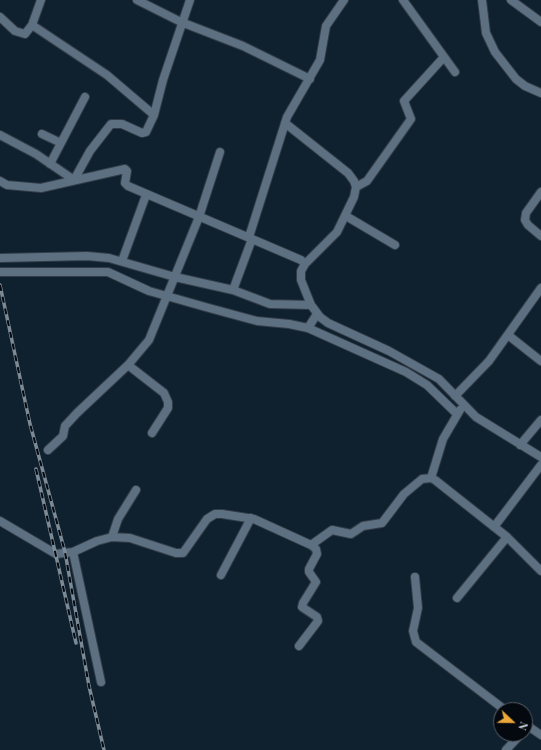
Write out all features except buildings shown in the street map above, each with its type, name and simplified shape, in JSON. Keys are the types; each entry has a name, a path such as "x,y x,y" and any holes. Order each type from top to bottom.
{"street":[{"path":"0,17 20,34 25,34 32,25 41,0"},
{"path":"136,0 181,22 243,46 310,79"},
{"path":"74,180 90,151 111,124 122,124 144,133 146,132 154,115 181,22 190,0"},
{"path":"233,290 251,238 285,123 320,60 326,26 344,0"},
{"path":"403,0 455,72"},
{"path":"482,0 486,33 494,52 516,79 525,86 541,93"},
{"path":"511,0 541,22"},
{"path":"32,25 107,75 154,115"},
{"path":"356,187 366,181 411,119 404,101 444,57"},
{"path":"50,164 84,97"},
{"path":"285,123 348,173 354,181 356,187 354,197 346,216 337,232 305,264 300,275 311,305 312,322"},
{"path":"42,134 61,143"},
{"path":"0,135 36,154 74,180"},
{"path":"48,450 63,436 66,426 76,413 128,365 149,340 199,217 220,152"},
{"path":"0,181 7,185 41,188 125,169 127,171 126,185 146,195 296,257 305,264"},
{"path":"541,192 526,213 525,220 541,236"},
{"path":"122,261 146,195"},
{"path":"346,216 395,245"},
{"path":"0,258 86,256 109,258 122,261 171,287 257,321 289,324 312,322 328,323 389,351 439,379 463,405 485,424 541,457"},
{"path":"0,272 100,271 115,275 132,284 233,290 270,304 311,305"},
{"path":"456,396 489,360 541,288"},
{"path":"312,322 406,372 427,385 457,414"},
{"path":"508,335 541,361"},
{"path":"128,365 164,393 168,402 168,408 152,433"},
{"path":"430,478 439,446 463,405"},
{"path":"520,445 541,420"},
{"path":"494,527 541,465"},
{"path":"311,545 332,530 351,534 363,526 382,523 404,494 422,479 430,478 435,480 508,538 541,571"},
{"path":"112,537 118,519 136,490"},
{"path":"0,521 56,554 73,552 97,541 112,537 130,538 176,553 183,553 207,519 215,514 252,518 311,545 316,549 317,554 309,572 316,582 302,607 316,617 318,621 299,646"},
{"path":"221,575 252,518"},
{"path":"457,598 508,538"},
{"path":"73,552 101,682"},
{"path":"415,577 418,608 413,631 416,642 495,702"},
{"path":"506,750 514,742"}],"railway":[{"path":"0,285 30,424 65,552 89,686 104,750"},
{"path":"36,469 76,643"}]}
